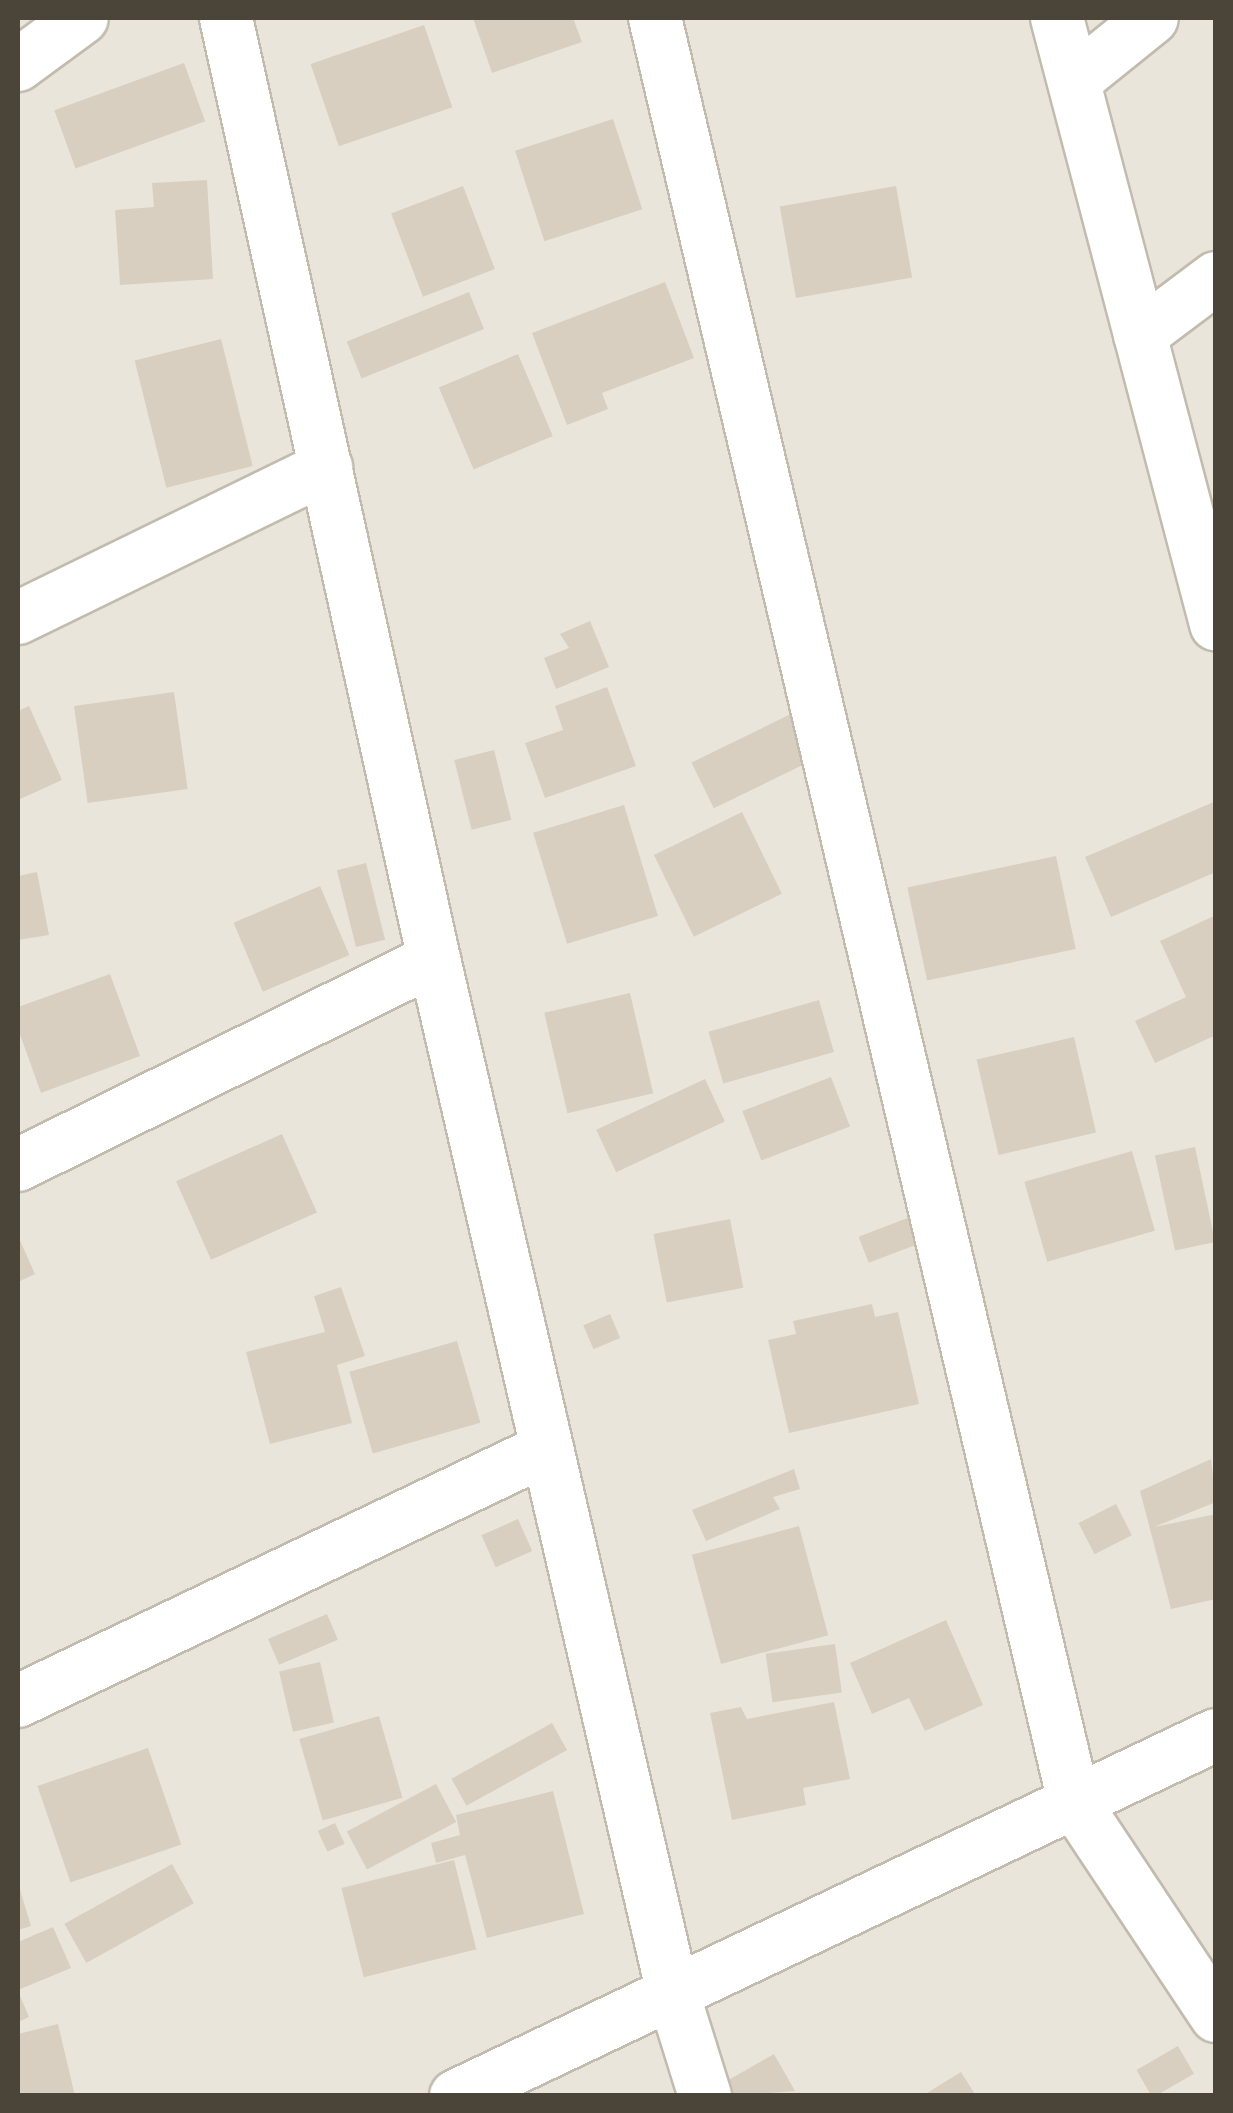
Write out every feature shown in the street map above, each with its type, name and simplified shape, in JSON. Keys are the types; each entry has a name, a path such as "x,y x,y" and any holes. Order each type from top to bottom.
{"street":[{"path":"18,65 82,18"},
{"path":"226,18 434,960 672,1992 705,2096"},
{"path":"655,18 1074,1802 1216,2016"},
{"path":"1057,18 1216,624"},
{"path":"1074,81 1152,18"},
{"path":"1140,335 1216,278"},
{"path":"18,618 326,468"},
{"path":"18,1165 434,960"},
{"path":"18,1701 547,1449"},
{"path":"456,2096 1216,1735"}],"shaded area":[{"path":"18,18 1215,18 1215,2095 18,2095"}],"building":[{"path":"473,18 573,18 582,42 492,73"},
{"path":"424,25 452,107 339,146 311,64"},
{"path":"184,63 205,121 76,168 54,110"},
{"path":"613,119 642,209 544,241 515,151"},
{"path":"207,180 213,279 120,285 115,210 154,207 152,183"},
{"path":"463,186 495,269 423,297 391,214"},
{"path":"896,186 912,278 796,298 780,206"},
{"path":"665,282 694,358 602,393 608,409 567,425 532,333"},
{"path":"469,292 484,329 362,379 347,341"},
{"path":"221,339 253,466 166,488 135,361"},
{"path":"518,354 553,436 474,470 439,388"},
{"path":"590,621 609,667 556,689 544,658 569,648 560,634"},
{"path":"607,687 636,766 545,798 525,743 563,730 555,706"},
{"path":"174,692 188,789 88,803 74,706"},
{"path":"29,706 62,780 18,800 18,711"},
{"path":"793,713 815,759 714,808 691,763"},
{"path":"494,750 511,820 472,830 454,760"},
{"path":"1216,801 1216,872 1111,917 1085,857"},
{"path":"624,805 658,916 567,944 533,833"},
{"path":"742,812 782,894 694,937 654,855"},
{"path":"1056,856 1076,949 927,981 907,888"},
{"path":"366,863 385,940 356,947 337,870"},
{"path":"37,872 49,935 18,940 18,876"},
{"path":"320,886 349,955 263,992 233,923"},
{"path":"1216,915 1216,1035 1155,1063 1135,1021 1186,997 1160,941"},
{"path":"110,974 140,1056 41,1093 18,1029 18,1007"},
{"path":"630,993 653,1093 567,1113 544,1013"},
{"path":"819,1000 834,1052 723,1084 708,1032"},
{"path":"1074,1037 1096,1132 999,1155 977,1059"},
{"path":"831,1077 850,1126 761,1161 742,1111"},
{"path":"705,1079 725,1122 616,1172 596,1130"},
{"path":"282,1134 317,1213 211,1260 176,1181"},
{"path":"1195,1147 1215,1242 1175,1250 1155,1156"},
{"path":"1132,1151 1155,1231 1047,1262 1024,1182"},
{"path":"910,1217 920,1243 869,1263 859,1237"},
{"path":"730,1219 743,1288 667,1303 653,1234"},
{"path":"18,1236 35,1274 18,1282"},
{"path":"341,1287 365,1356 337,1365 352,1423 270,1444 246,1352 325,1332 314,1296"},
{"path":"872,1304 875,1317 898,1312 919,1404 789,1433 768,1340 796,1334 793,1321"},
{"path":"610,1314 620,1338 593,1349 583,1325"},
{"path":"457,1341 480,1423 373,1454 349,1372"},
{"path":"1211,1459 1216,1502 1154,1527 1216,1514 1216,1599 1171,1609 1140,1491"},
{"path":"794,1469 800,1489 773,1497 780,1509 706,1541 692,1510"},
{"path":"1116,1504 1132,1535 1094,1554 1079,1523"},
{"path":"518,1519 532,1551 496,1567 481,1535"},
{"path":"799,1526 828,1635 721,1664 692,1555"},
{"path":"327,1614 338,1640 279,1665 268,1639"},
{"path":"946,1620 983,1705 925,1731 909,1698 872,1714 850,1663"},
{"path":"835,1644 842,1693 773,1702 766,1654"},
{"path":"320,1662 334,1722 293,1732 279,1671"},
{"path":"834,1702 850,1779 803,1788 806,1805 732,1820 710,1713 741,1707 747,1719"},
{"path":"379,1716 402,1798 323,1821 299,1739"},
{"path":"552,1723 567,1750 466,1806 451,1779"},
{"path":"148,1748 181,1844 71,1883 37,1786"},
{"path":"436,1784 456,1822 367,1869 347,1831"},
{"path":"553,1791 584,1914 487,1938 465,1855 436,1863 431,1843 460,1835 456,1815"},
{"path":"335,1823 345,1844 328,1852 318,1831"},
{"path":"454,1860 476,1949 364,1977 341,1888"},
{"path":"172,1864 194,1903 86,1963 64,1924"},
{"path":"18,1883 31,1926 18,1930"},
{"path":"53,1927 71,1968 18,1990 18,1942"},
{"path":"18,1991 29,2017 18,2022"},
{"path":"58,2024 75,2096 18,2096 18,2034"},
{"path":"1178,2046 1194,2074 1151,2096 1136,2070"},
{"path":"774,2054 795,2091 732,2096 725,2082"},
{"path":"961,2072 976,2096 922,2096"}]}
